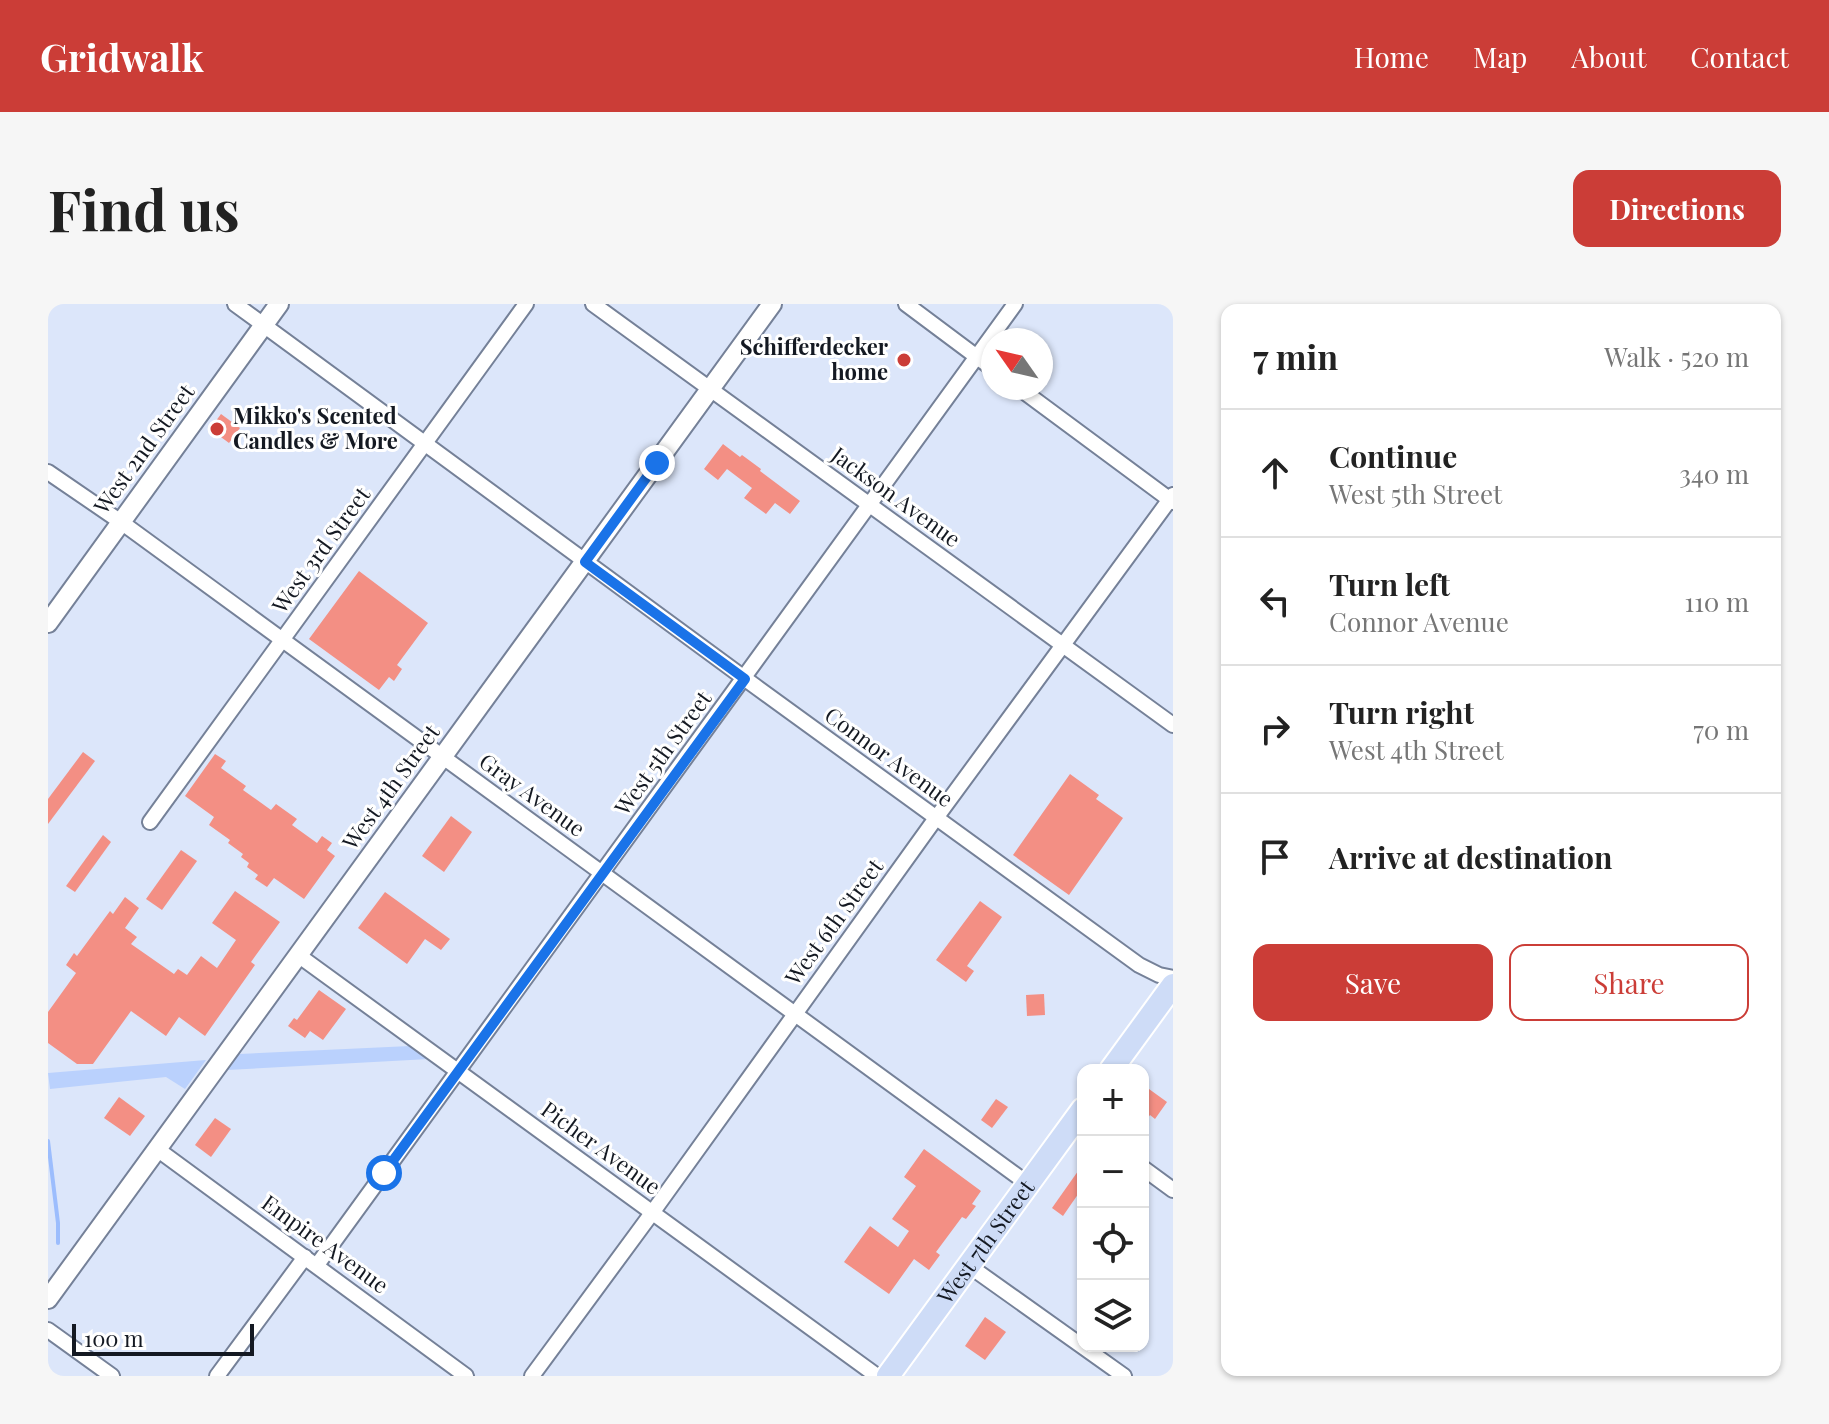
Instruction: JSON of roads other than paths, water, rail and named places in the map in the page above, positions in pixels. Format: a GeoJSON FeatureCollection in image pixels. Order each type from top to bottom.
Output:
{"type":"FeatureCollection","features":[{"type":"Feature","properties":{"kind":"main road"},"geometry":{"type":"LineString","coordinates":[[1115,1064],[1173,985]]}},
{"type":"Feature","properties":{"kind":"main road","name":"West 7th Street"},"geometry":{"type":"LineString","coordinates":[[888,1376],[1077,1122]]}},
{"type":"Feature","properties":{"kind":"street","name":"Connor Avenue"},"geometry":{"type":"LineString","coordinates":[[235,304],[1139,965],[1173,978]]}},
{"type":"Feature","properties":{"kind":"street","name":"West 2nd Street"},"geometry":{"type":"LineString","coordinates":[[48,623],[279,304]]}},
{"type":"Feature","properties":{"kind":"street","name":"West 3rd Street"},"geometry":{"type":"LineString","coordinates":[[150,822],[526,304]]}},
{"type":"Feature","properties":{"kind":"street","name":"Jackson Avenue"},"geometry":{"type":"LineString","coordinates":[[593,304],[1173,725]]}},
{"type":"Feature","properties":{"kind":"street","name":"West 4th Street"},"geometry":{"type":"LineString","coordinates":[[48,1299],[772,304]]}},
{"type":"Feature","properties":{"kind":"street"},"geometry":{"type":"LineString","coordinates":[[906,304],[981,360]]}},
{"type":"Feature","properties":{"kind":"street","name":"West 5th Street"},"geometry":{"type":"LineString","coordinates":[[217,1376],[459,1070],[1015,304]]}},
{"type":"Feature","properties":{"kind":"street"},"geometry":{"type":"LineString","coordinates":[[1036,400],[1172,499]]}},
{"type":"Feature","properties":{"kind":"street","name":"Gray Avenue"},"geometry":{"type":"LineString","coordinates":[[48,472],[121,522],[1028,1184]]}},
{"type":"Feature","properties":{"kind":"street","name":"West 6th Street"},"geometry":{"type":"LineString","coordinates":[[532,1376],[936,818],[1172,499]]}},
{"type":"Feature","properties":{"kind":"street","name":"Picher Avenue"},"geometry":{"type":"LineString","coordinates":[[298,955],[877,1376]]}},
{"type":"Feature","properties":{"kind":"street","name":"Empire Avenue"},"geometry":{"type":"LineString","coordinates":[[157,1149],[466,1376]]}},
{"type":"Feature","properties":{"kind":"street"},"geometry":{"type":"LineString","coordinates":[[1149,1172],[1173,1190]]}},
{"type":"Feature","properties":{"kind":"street"},"geometry":{"type":"LineString","coordinates":[[968,1265],[1124,1376]]}},
{"type":"Feature","properties":{"kind":"street"},"geometry":{"type":"LineString","coordinates":[[48,1330],[112,1376]]}},
{"type":"Feature","properties":{"kind":"waterway"},"geometry":{"type":"LineString","coordinates":[[48,1141],[58,1243]]}},
{"type":"Feature","properties":{"kind":"place","name":"Schifferdecker home"},"geometry":{"type":"Point","coordinates":[904,360]}},
{"type":"Feature","properties":{"kind":"place","name":"Mikko's Scented Candles & More"},"geometry":{"type":"Point","coordinates":[217,429]}}]}
